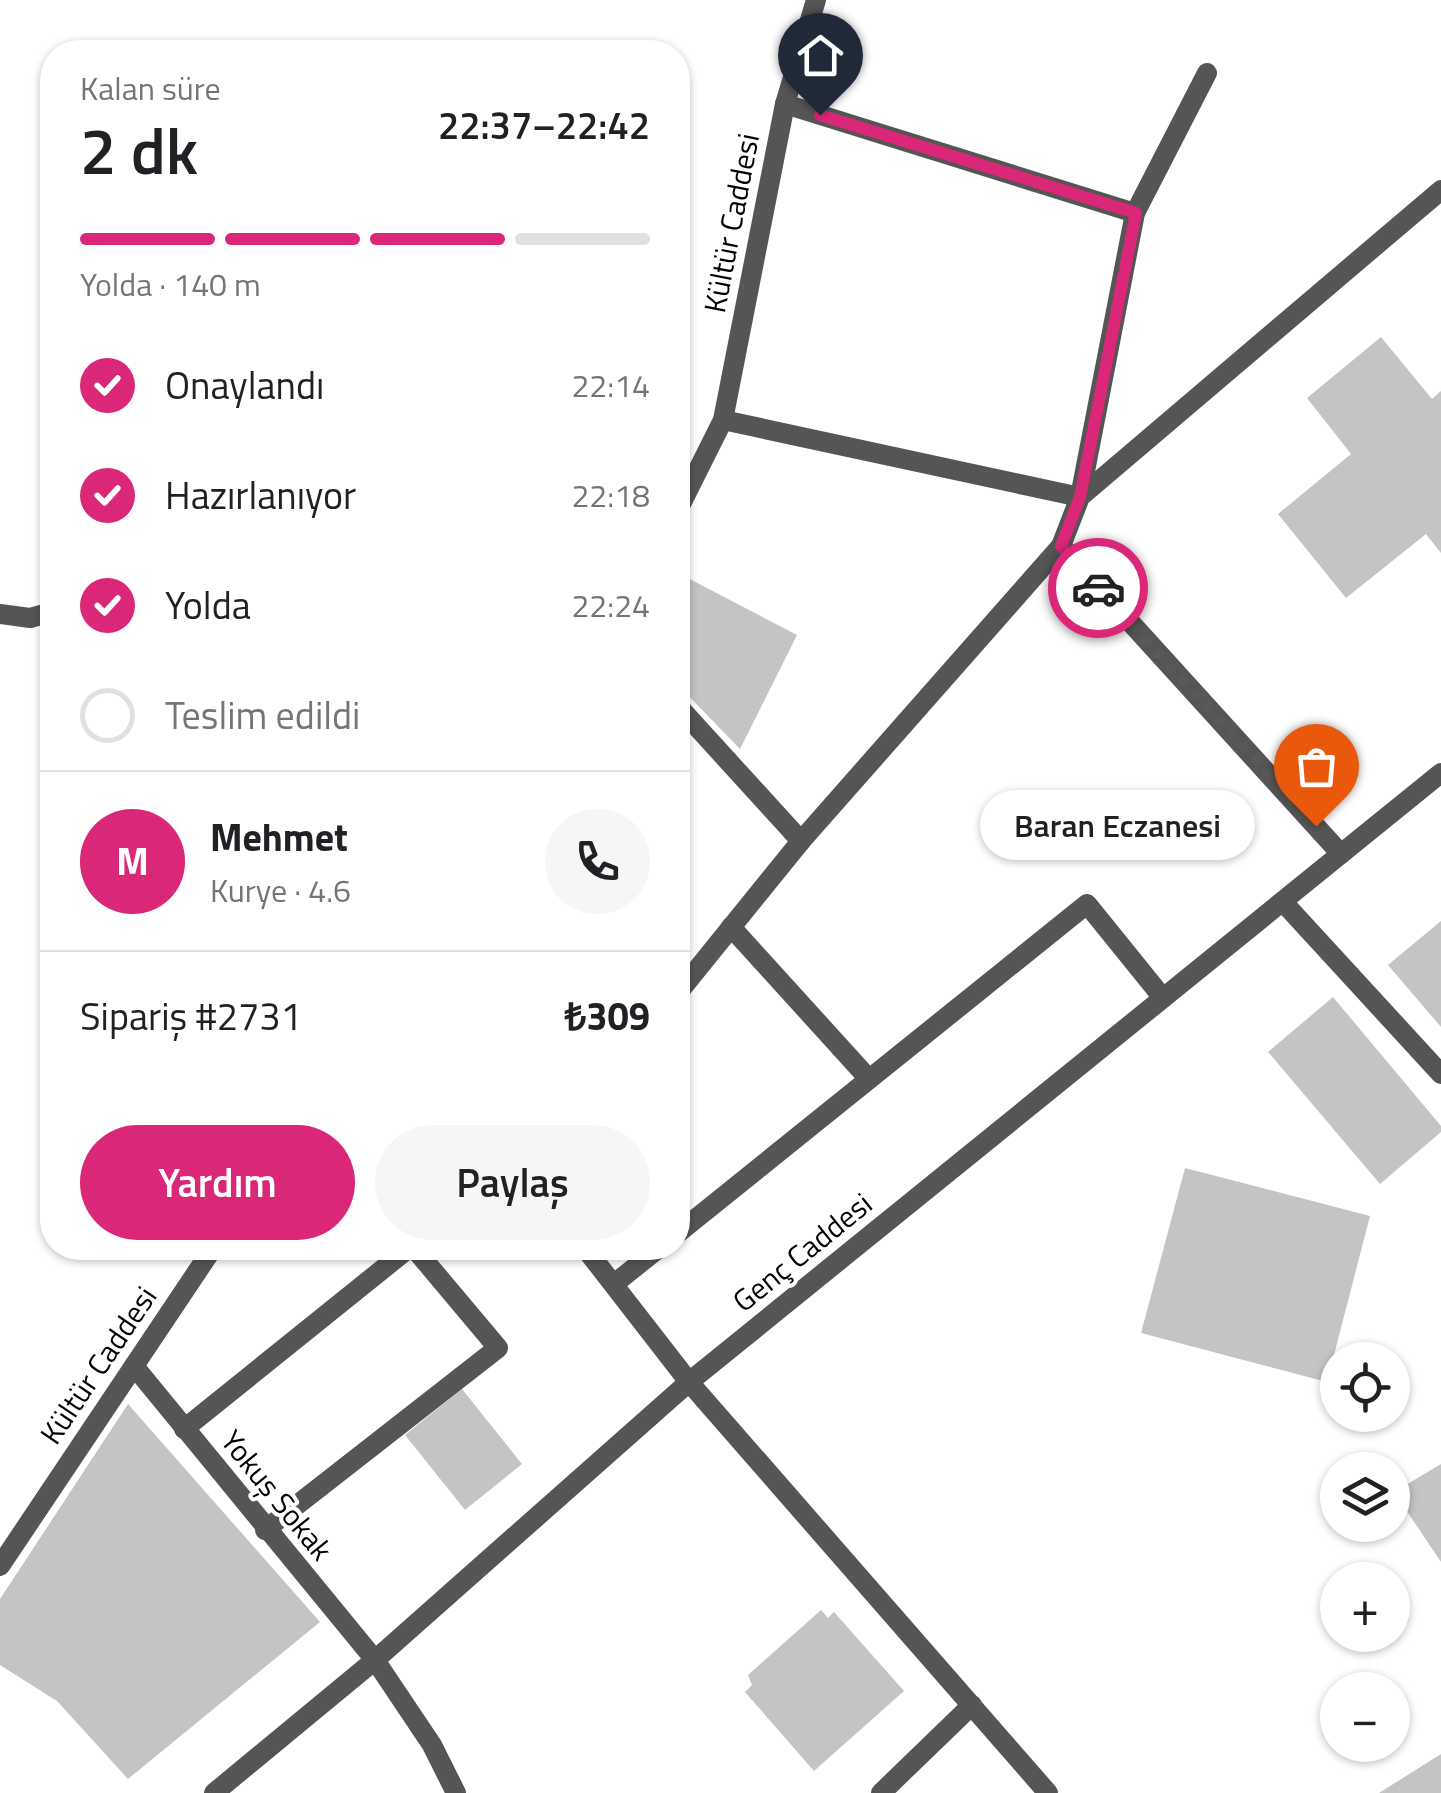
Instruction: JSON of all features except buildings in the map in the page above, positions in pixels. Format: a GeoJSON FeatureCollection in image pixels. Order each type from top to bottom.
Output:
{"type":"FeatureCollection","features":[{"type":"Feature","properties":{"kind":"street","name":"Kültür Caddesi"},"geometry":{"type":"LineString","coordinates":[[690,486],[723,420],[785,104],[816,0]]}},
{"type":"Feature","properties":{"kind":"street"},"geometry":{"type":"LineString","coordinates":[[690,978],[801,842],[1061,546],[1080,497],[1136,213],[1207,73]]}},
{"type":"Feature","properties":{"kind":"street"},"geometry":{"type":"LineString","coordinates":[[785,104],[1136,213]]}},
{"type":"Feature","properties":{"kind":"street"},"geometry":{"type":"LineString","coordinates":[[1080,497],[1441,190]]}},
{"type":"Feature","properties":{"kind":"street"},"geometry":{"type":"LineString","coordinates":[[723,420],[1080,497]]}},
{"type":"Feature","properties":{"kind":"street"},"geometry":{"type":"LineString","coordinates":[[1061,546],[1341,854]]}},
{"type":"Feature","properties":{"kind":"street"},"geometry":{"type":"LineString","coordinates":[[0,614],[30,618],[40,615]]}},
{"type":"Feature","properties":{"kind":"street"},"geometry":{"type":"LineString","coordinates":[[690,719],[801,842]]}},
{"type":"Feature","properties":{"kind":"street","name":"Genç Caddesi"},"geometry":{"type":"LineString","coordinates":[[214,1793],[375,1660],[689,1382],[1441,774]]}},
{"type":"Feature","properties":{"kind":"street"},"geometry":{"type":"LineString","coordinates":[[1282,902],[1441,1074]]}},
{"type":"Feature","properties":{"kind":"street"},"geometry":{"type":"LineString","coordinates":[[690,1223],[1087,904],[1163,998]]}},
{"type":"Feature","properties":{"kind":"street"},"geometry":{"type":"LineString","coordinates":[[731,927],[869,1079]]}},
{"type":"Feature","properties":{"kind":"street","name":"Kültür Caddesi"},"geometry":{"type":"LineString","coordinates":[[0,1566],[206,1260]]}},
{"type":"Feature","properties":{"kind":"street"},"geometry":{"type":"LineString","coordinates":[[184,1428],[397,1260]]}},
{"type":"Feature","properties":{"kind":"street"},"geometry":{"type":"LineString","coordinates":[[266,1530],[498,1348],[422,1260]]}},
{"type":"Feature","properties":{"kind":"street"},"geometry":{"type":"LineString","coordinates":[[595,1260],[689,1382],[1048,1793]]}},
{"type":"Feature","properties":{"kind":"street"},"geometry":{"type":"LineString","coordinates":[[614,1284],[645,1260]]}},
{"type":"Feature","properties":{"kind":"street","name":"Yokuş Sokak"},"geometry":{"type":"LineString","coordinates":[[134,1366],[375,1660],[432,1744],[456,1793]]}},
{"type":"Feature","properties":{"kind":"street"},"geometry":{"type":"LineString","coordinates":[[881,1793],[972,1705]]}},
{"type":"Feature","properties":{"kind":"way so far"},"geometry":{"type":"LineString","coordinates":[[1098,588],[1316,826]]}},
{"type":"Feature","properties":{"kind":"place","name":"Baran Eczanesi"},"geometry":{"type":"Point","coordinates":[1316,826]}},
{"type":"Feature","properties":{"kind":"route"},"geometry":{"type":"LineString","coordinates":[[820,115],[1136,213],[1080,497],[1061,546],[1098,588]]}}]}
